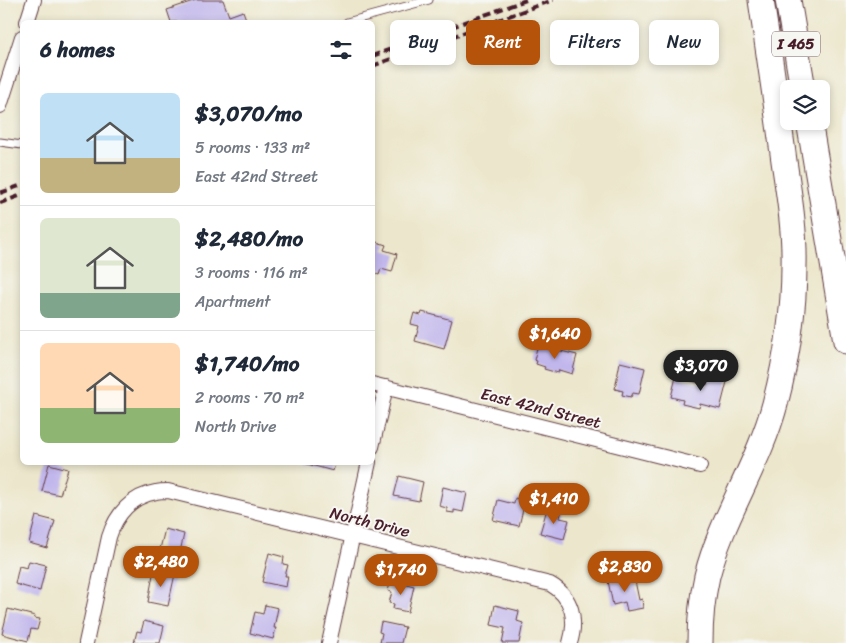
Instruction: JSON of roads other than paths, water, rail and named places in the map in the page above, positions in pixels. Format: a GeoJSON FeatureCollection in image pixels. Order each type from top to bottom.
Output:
{"type":"FeatureCollection","features":[{"type":"Feature","properties":{"kind":"highway"},"geometry":{"type":"LineString","coordinates":[[700,643],[702,599],[707,575],[717,545],[753,466],[774,406],[782,374],[792,314],[794,236],[761,0]]}},
{"type":"Feature","properties":{"kind":"highway","name":"I 465"},"geometry":{"type":"LineString","coordinates":[[788,0],[801,80]]}},
{"type":"Feature","properties":{"kind":"highway"},"geometry":{"type":"LineString","coordinates":[[811,130],[846,340]]}},
{"type":"Feature","properties":{"kind":"street"},"geometry":{"type":"LineString","coordinates":[[28,20],[34,0]]}},
{"type":"Feature","properties":{"kind":"street"},"geometry":{"type":"LineString","coordinates":[[0,106],[20,44]]}},
{"type":"Feature","properties":{"kind":"street"},"geometry":{"type":"LineString","coordinates":[[375,421],[379,386]]}},
{"type":"Feature","properties":{"kind":"street","name":"East 42nd Street"},"geometry":{"type":"LineString","coordinates":[[379,386],[700,466]]}},
{"type":"Feature","properties":{"kind":"street"},"geometry":{"type":"LineString","coordinates":[[329,643],[368,465]]}},
{"type":"Feature","properties":{"kind":"street","name":"North Drive"},"geometry":{"type":"LineString","coordinates":[[86,643],[109,537],[121,512],[143,496],[156,492],[176,491],[550,584],[560,591],[568,602],[574,622],[570,643]]}},
{"type":"Feature","properties":{"kind":"lane"},"geometry":{"type":"LineString","coordinates":[[354,20],[429,0]]}},
{"type":"Feature","properties":{"kind":"lane"},"geometry":{"type":"LineString","coordinates":[[0,142],[20,146]]}},
{"type":"Feature","properties":{"kind":"railway"},"geometry":{"type":"LineString","coordinates":[[375,55],[526,0]]}},
{"type":"Feature","properties":{"kind":"railway"},"geometry":{"type":"LineString","coordinates":[[375,65],[553,0]]}},
{"type":"Feature","properties":{"kind":"railway"},"geometry":{"type":"LineString","coordinates":[[0,193],[20,186]]}},
{"type":"Feature","properties":{"kind":"railway"},"geometry":{"type":"LineString","coordinates":[[0,203],[20,196]]}}]}
